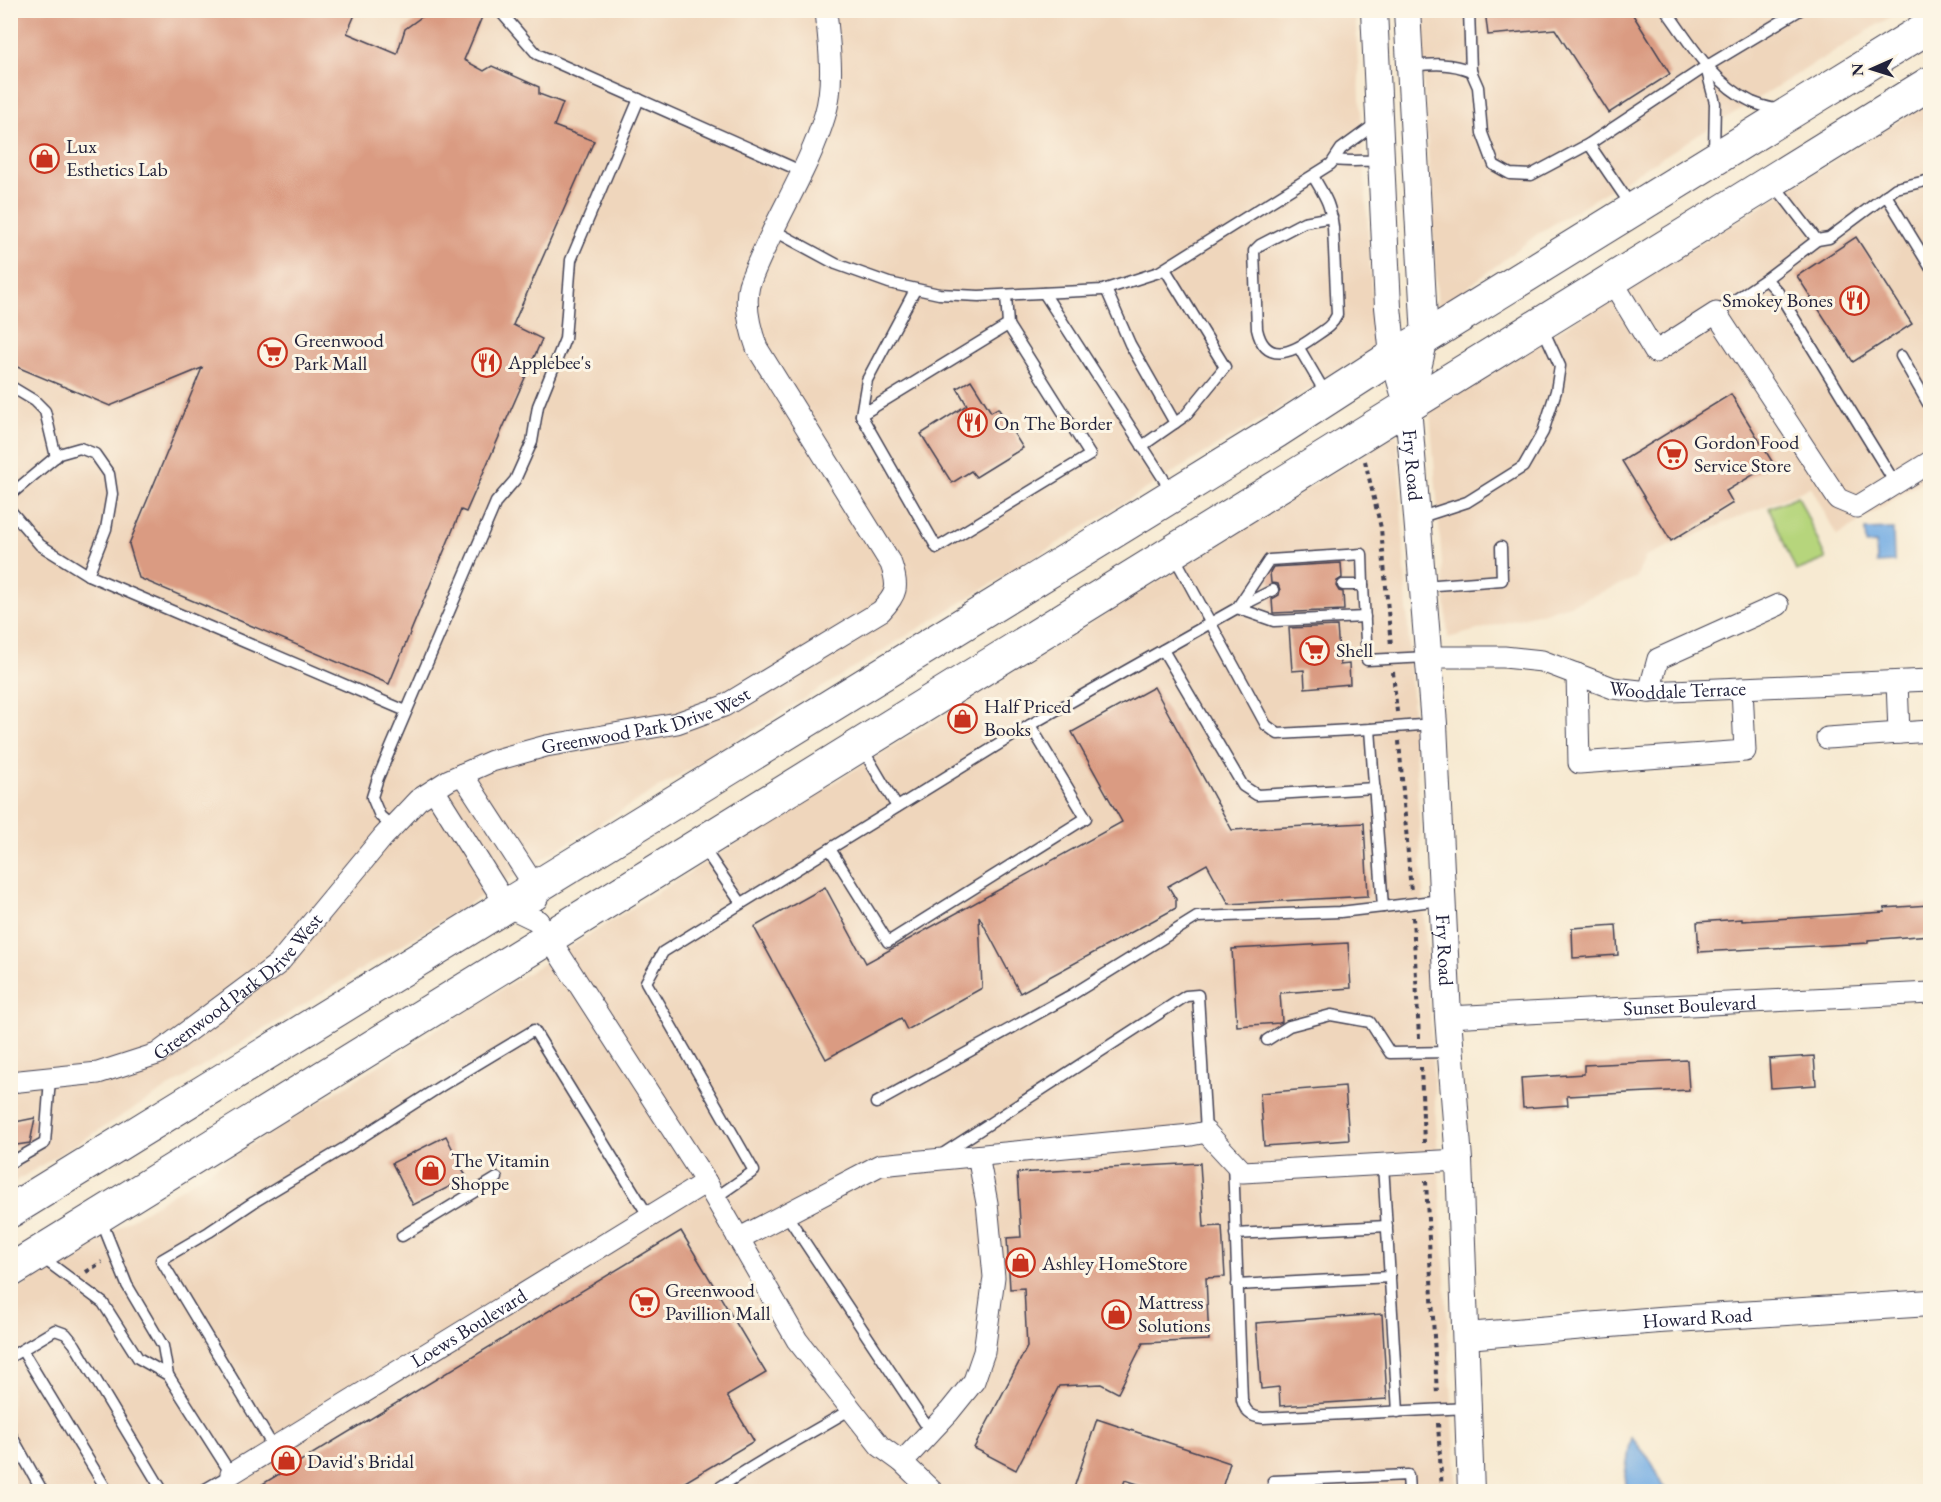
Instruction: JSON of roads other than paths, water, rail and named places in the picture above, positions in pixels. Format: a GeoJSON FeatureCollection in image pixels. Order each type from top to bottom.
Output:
{"type":"FeatureCollection","features":[{"type":"Feature","properties":{"kind":"main road"},"geometry":{"type":"LineString","coordinates":[[10,1211],[1930,26]]}},
{"type":"Feature","properties":{"kind":"main road"},"geometry":{"type":"LineString","coordinates":[[10,1271],[543,929],[700,844],[1930,83]]}},
{"type":"Feature","properties":{"kind":"street","name":"Greenwood Park Drive West"},"geometry":{"type":"LineString","coordinates":[[10,1082],[98,1074],[157,1054],[278,964],[418,800],[462,774],[492,761],[546,746],[677,723],[724,706],[881,611],[894,595],[895,577],[887,557],[757,348],[751,331],[747,303],[749,286],[773,231],[803,172],[820,129],[830,92],[826,10]]}},
{"type":"Feature","properties":{"kind":"street","name":"Fry Road"},"geometry":{"type":"LineString","coordinates":[[1374,10],[1393,356],[1408,407],[1434,724],[1448,1017],[1459,1160],[1471,1491]]}},
{"type":"Feature","properties":{"kind":"street","name":"Fry Road"},"geometry":{"type":"LineString","coordinates":[[1407,10],[1425,338],[1408,407]]}},
{"type":"Feature","properties":{"kind":"street"},"geometry":{"type":"LineString","coordinates":[[1612,281],[1655,352],[1716,313],[1838,499],[1857,507],[1930,462]]}},
{"type":"Feature","properties":{"kind":"street"},"geometry":{"type":"LineString","coordinates":[[1649,692],[1658,659],[1778,605]]}},
{"type":"Feature","properties":{"kind":"street","name":"Wooddale Terrace"},"geometry":{"type":"LineString","coordinates":[[1429,657],[1504,657],[1542,661],[1612,688],[1649,692],[1930,680]]}},
{"type":"Feature","properties":{"kind":"street"},"geometry":{"type":"LineString","coordinates":[[1577,674],[1579,763],[1745,751],[1742,688]]}},
{"type":"Feature","properties":{"kind":"street"},"geometry":{"type":"LineString","coordinates":[[1897,682],[1899,733]]}},
{"type":"Feature","properties":{"kind":"street"},"geometry":{"type":"LineString","coordinates":[[1827,738],[1930,731]]}},
{"type":"Feature","properties":{"kind":"street"},"geometry":{"type":"LineString","coordinates":[[462,774],[536,888],[543,929],[710,1190],[797,1340],[880,1446],[902,1462],[933,1491]]}},
{"type":"Feature","properties":{"kind":"street"},"geometry":{"type":"LineString","coordinates":[[434,790],[507,906],[543,929]]}},
{"type":"Feature","properties":{"kind":"street","name":"Sunset Boulevard"},"geometry":{"type":"LineString","coordinates":[[1448,1017],[1930,993]]}},
{"type":"Feature","properties":{"kind":"street"},"geometry":{"type":"LineString","coordinates":[[738,1239],[880,1165],[1206,1132],[1243,1172],[1459,1160]]}},
{"type":"Feature","properties":{"kind":"street"},"geometry":{"type":"LineString","coordinates":[[902,1462],[974,1381],[984,1352],[994,1277],[987,1203],[978,1156]]}},
{"type":"Feature","properties":{"kind":"street","name":"Loews Boulevard"},"geometry":{"type":"LineString","coordinates":[[231,1474],[649,1217],[710,1190]]}},
{"type":"Feature","properties":{"kind":"street","name":"Howard Road"},"geometry":{"type":"LineString","coordinates":[[1466,1336],[1659,1320],[1930,1303]]}},
{"type":"Feature","properties":{"kind":"lane"},"geometry":{"type":"LineString","coordinates":[[499,10],[537,54],[803,172]]}},
{"type":"Feature","properties":{"kind":"lane"},"geometry":{"type":"LineString","coordinates":[[1469,10],[1471,71],[1478,87],[1482,133],[1494,165],[1510,174],[1532,175],[1589,144],[1706,66],[1800,10]]}},
{"type":"Feature","properties":{"kind":"lane"},"geometry":{"type":"LineString","coordinates":[[1666,10],[1706,66],[1733,89],[1753,102],[1790,113]]}},
{"type":"Feature","properties":{"kind":"lane"},"geometry":{"type":"LineString","coordinates":[[1410,66],[1447,63],[1471,71]]}},
{"type":"Feature","properties":{"kind":"lane"},"geometry":{"type":"LineString","coordinates":[[1706,66],[1715,103],[1714,160]]}},
{"type":"Feature","properties":{"kind":"lane"},"geometry":{"type":"LineString","coordinates":[[393,827],[380,816],[372,797],[378,778],[496,502],[515,480],[532,442],[538,406],[565,339],[571,260],[639,99]]}},
{"type":"Feature","properties":{"kind":"lane"},"geometry":{"type":"LineString","coordinates":[[773,231],[836,264],[915,290],[979,296],[1106,289],[1160,272],[1313,176],[1335,160],[1341,149],[1380,120]]}},
{"type":"Feature","properties":{"kind":"lane"},"geometry":{"type":"LineString","coordinates":[[1589,144],[1634,210]]}},
{"type":"Feature","properties":{"kind":"lane"},"geometry":{"type":"LineString","coordinates":[[1335,160],[1381,161]]}},
{"type":"Feature","properties":{"kind":"lane"},"geometry":{"type":"LineString","coordinates":[[1313,176],[1330,205],[1332,217],[1337,315],[1333,325],[1299,348],[1286,352],[1275,352],[1266,348],[1259,340],[1257,329],[1254,251],[1260,245],[1304,222],[1332,217]]}},
{"type":"Feature","properties":{"kind":"lane"},"geometry":{"type":"LineString","coordinates":[[1716,313],[1817,240],[1829,237],[1896,188],[1930,180]]}},
{"type":"Feature","properties":{"kind":"lane"},"geometry":{"type":"LineString","coordinates":[[1771,182],[1817,240]]}},
{"type":"Feature","properties":{"kind":"lane"},"geometry":{"type":"LineString","coordinates":[[1886,195],[1930,267]]}},
{"type":"Feature","properties":{"kind":"lane"},"geometry":{"type":"LineString","coordinates":[[1142,446],[1185,416],[1225,367],[1165,268]]}},
{"type":"Feature","properties":{"kind":"lane"},"geometry":{"type":"LineString","coordinates":[[1766,279],[1778,292],[1895,483]]}},
{"type":"Feature","properties":{"kind":"lane"},"geometry":{"type":"LineString","coordinates":[[1106,289],[1130,344],[1175,423]]}},
{"type":"Feature","properties":{"kind":"lane"},"geometry":{"type":"LineString","coordinates":[[915,290],[867,380],[861,415],[937,548],[1090,455],[1008,326],[1006,295]]}},
{"type":"Feature","properties":{"kind":"lane"},"geometry":{"type":"LineString","coordinates":[[1044,293],[1173,495]]}},
{"type":"Feature","properties":{"kind":"lane"},"geometry":{"type":"LineString","coordinates":[[1418,518],[1467,502],[1523,467],[1543,432],[1556,391],[1560,366],[1541,325]]}},
{"type":"Feature","properties":{"kind":"lane"},"geometry":{"type":"LineString","coordinates":[[861,415],[1008,326]]}},
{"type":"Feature","properties":{"kind":"lane"},"geometry":{"type":"LineString","coordinates":[[1299,348],[1329,399]]}},
{"type":"Feature","properties":{"kind":"lane"},"geometry":{"type":"LineString","coordinates":[[1901,356],[1930,407]]}},
{"type":"Feature","properties":{"kind":"lane"},"geometry":{"type":"LineString","coordinates":[[10,386],[35,401],[45,411],[56,457]]}},
{"type":"Feature","properties":{"kind":"lane"},"geometry":{"type":"LineString","coordinates":[[10,495],[59,454],[80,448],[95,454],[109,474],[112,494],[106,529],[88,575]]}},
{"type":"Feature","properties":{"kind":"lane"},"geometry":{"type":"LineString","coordinates":[[10,510],[40,545],[88,575],[406,711]]}},
{"type":"Feature","properties":{"kind":"lane"},"geometry":{"type":"LineString","coordinates":[[1423,586],[1502,580],[1501,547]]}},
{"type":"Feature","properties":{"kind":"lane"},"geometry":{"type":"LineString","coordinates":[[1172,552],[1266,725],[1278,734],[1434,724]]}},
{"type":"Feature","properties":{"kind":"lane"},"geometry":{"type":"LineString","coordinates":[[1237,608],[1269,560],[1362,554],[1368,660],[1429,657]]}},
{"type":"Feature","properties":{"kind":"lane"},"geometry":{"type":"LineString","coordinates":[[1343,585],[1363,585]]}},
{"type":"Feature","properties":{"kind":"lane"},"geometry":{"type":"LineString","coordinates":[[710,1190],[754,1171],[646,982],[663,952],[1030,725],[1273,590]]}},
{"type":"Feature","properties":{"kind":"lane"},"geometry":{"type":"LineString","coordinates":[[1237,608],[1274,621],[1365,617]]}},
{"type":"Feature","properties":{"kind":"lane"},"geometry":{"type":"LineString","coordinates":[[1163,650],[1242,786],[1257,795],[1375,788]]}},
{"type":"Feature","properties":{"kind":"lane"},"geometry":{"type":"LineString","coordinates":[[830,849],[888,942],[1086,818],[1030,725]]}},
{"type":"Feature","properties":{"kind":"lane"},"geometry":{"type":"LineString","coordinates":[[1371,729],[1383,907]]}},
{"type":"Feature","properties":{"kind":"lane"},"geometry":{"type":"LineString","coordinates":[[860,745],[897,807]]}},
{"type":"Feature","properties":{"kind":"lane"},"geometry":{"type":"LineString","coordinates":[[700,844],[741,903]]}},
{"type":"Feature","properties":{"kind":"lane"},"geometry":{"type":"LineString","coordinates":[[876,1103],[1072,994],[1197,917],[1340,912],[1442,900]]}},
{"type":"Feature","properties":{"kind":"lane"},"geometry":{"type":"LineString","coordinates":[[933,1160],[1186,996],[1198,995],[1206,1132]]}},
{"type":"Feature","properties":{"kind":"lane"},"geometry":{"type":"LineString","coordinates":[[1267,1041],[1289,1026],[1331,1015],[1370,1022],[1390,1053],[1451,1052]]}},
{"type":"Feature","properties":{"kind":"lane"},"geometry":{"type":"LineString","coordinates":[[274,1448],[161,1260],[441,1086],[534,1030],[649,1217]]}},
{"type":"Feature","properties":{"kind":"lane"},"geometry":{"type":"LineString","coordinates":[[10,1163],[45,1143],[50,1078]]}},
{"type":"Feature","properties":{"kind":"lane"},"geometry":{"type":"LineString","coordinates":[[1232,1160],[1242,1400],[1245,1409],[1251,1415],[1263,1418],[1468,1408]]}},
{"type":"Feature","properties":{"kind":"lane"},"geometry":{"type":"LineString","coordinates":[[1383,1164],[1398,1412]]}},
{"type":"Feature","properties":{"kind":"lane"},"geometry":{"type":"LineString","coordinates":[[402,1236],[497,1178]]}},
{"type":"Feature","properties":{"kind":"lane"},"geometry":{"type":"LineString","coordinates":[[786,1214],[930,1431]]}},
{"type":"Feature","properties":{"kind":"lane"},"geometry":{"type":"LineString","coordinates":[[99,1216],[127,1285],[163,1346],[168,1375],[231,1474],[200,1491]]}},
{"type":"Feature","properties":{"kind":"lane"},"geometry":{"type":"LineString","coordinates":[[1235,1234],[1387,1226]]}},
{"type":"Feature","properties":{"kind":"lane"},"geometry":{"type":"LineString","coordinates":[[38,1254],[103,1303],[138,1358],[168,1375]]}},
{"type":"Feature","properties":{"kind":"lane"},"geometry":{"type":"LineString","coordinates":[[1237,1285],[1390,1277]]}},
{"type":"Feature","properties":{"kind":"lane"},"geometry":{"type":"LineString","coordinates":[[10,1357],[55,1330],[66,1334],[75,1345],[163,1491]]}},
{"type":"Feature","properties":{"kind":"lane"},"geometry":{"type":"LineString","coordinates":[[22,1350],[108,1491]]}},
{"type":"Feature","properties":{"kind":"lane"},"geometry":{"type":"LineString","coordinates":[[713,1491],[740,1472],[806,1437],[851,1409]]}},
{"type":"Feature","properties":{"kind":"lane"},"geometry":{"type":"LineString","coordinates":[[10,1433],[43,1491]]}},
{"type":"Feature","properties":{"kind":"lane"},"geometry":{"type":"LineString","coordinates":[[1274,1491],[1273,1481],[1408,1475],[1409,1491]]}},
{"type":"Feature","properties":{"kind":"water"},"geometry":{"type":"Polygon","coordinates":[[[1893,529],[1894,562],[1877,563],[1876,543],[1866,544],[1865,530],[1893,529]]]}},
{"type":"Feature","properties":{"kind":"water"},"geometry":{"type":"Polygon","coordinates":[[[1631,1437],[1651,1461],[1666,1491],[1627,1491],[1625,1475],[1631,1437]]]}},
{"type":"Feature","properties":{"kind":"place","name":"Lux Esthetics Lab"},"geometry":{"type":"Point","coordinates":[45,158]}},
{"type":"Feature","properties":{"kind":"place","name":"Smokey Bones"},"geometry":{"type":"Point","coordinates":[1854,300]}},
{"type":"Feature","properties":{"kind":"place","name":"Greenwood Park Mall"},"geometry":{"type":"Point","coordinates":[273,352]}},
{"type":"Feature","properties":{"kind":"place","name":"Applebee's"},"geometry":{"type":"Point","coordinates":[487,362]}},
{"type":"Feature","properties":{"kind":"place","name":"On The Border"},"geometry":{"type":"Point","coordinates":[973,423]}},
{"type":"Feature","properties":{"kind":"place","name":"Gordon Food Service Store"},"geometry":{"type":"Point","coordinates":[1673,454]}},
{"type":"Feature","properties":{"kind":"place","name":"Shell"},"geometry":{"type":"Point","coordinates":[1315,650]}},
{"type":"Feature","properties":{"kind":"place","name":"Half Priced Books"},"geometry":{"type":"Point","coordinates":[963,718]}},
{"type":"Feature","properties":{"kind":"place","name":"The Vitamin Shoppe"},"geometry":{"type":"Point","coordinates":[430,1171]}},
{"type":"Feature","properties":{"kind":"place","name":"Ashley HomeStore"},"geometry":{"type":"Point","coordinates":[1021,1263]}},
{"type":"Feature","properties":{"kind":"place","name":"Greenwood Pavillion Mall"},"geometry":{"type":"Point","coordinates":[644,1302]}},
{"type":"Feature","properties":{"kind":"place","name":"Mattress Solutions"},"geometry":{"type":"Point","coordinates":[1117,1314]}},
{"type":"Feature","properties":{"kind":"place","name":"David's Bridal"},"geometry":{"type":"Point","coordinates":[286,1461]}}]}
